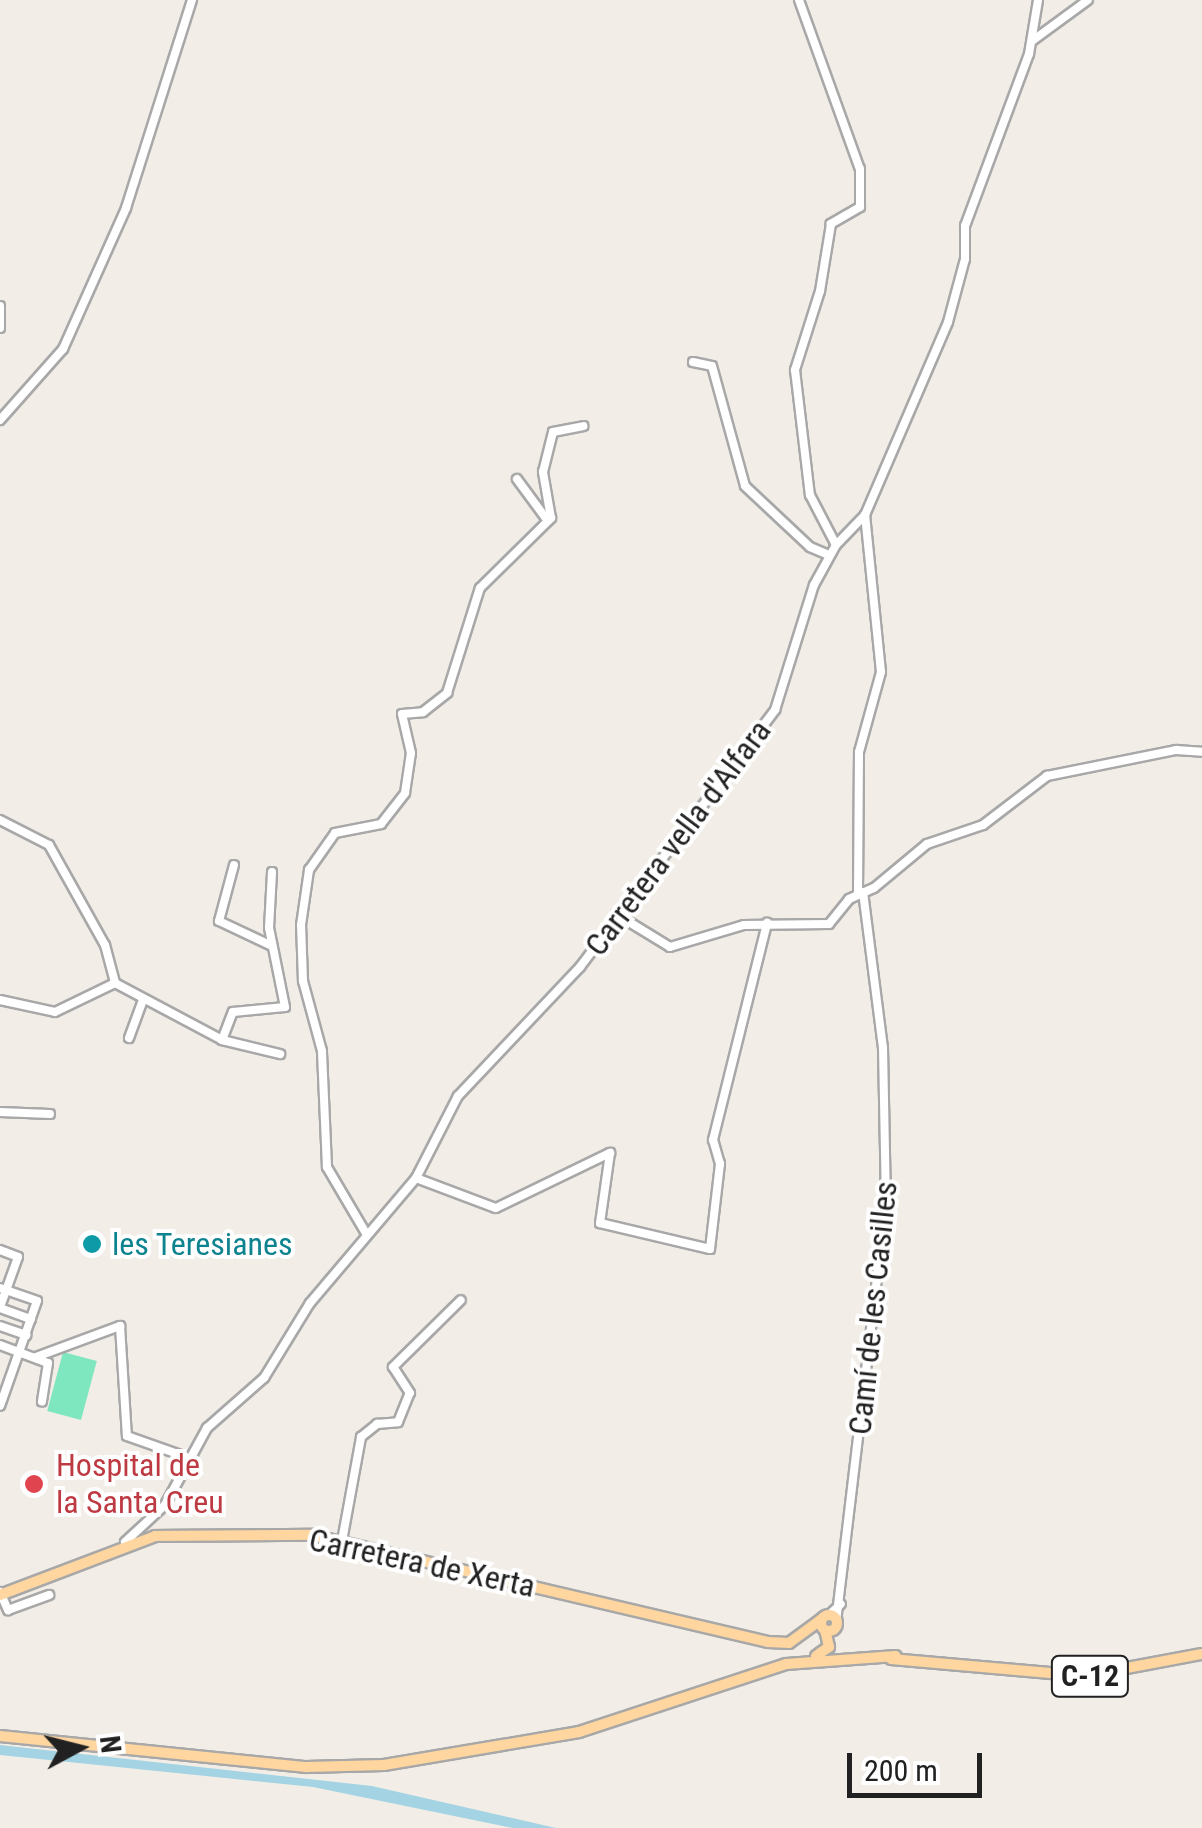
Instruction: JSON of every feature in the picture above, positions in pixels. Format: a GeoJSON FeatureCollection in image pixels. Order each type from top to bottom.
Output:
{"type":"FeatureCollection","features":[{"type":"Feature","properties":{"kind":"main road","name":"Carretera de Xerta"},"geometry":{"type":"LineString","coordinates":[[1,1594],[125,1542],[175,1536],[312,1535],[789,1643],[828,1623]]}},
{"type":"Feature","properties":{"kind":"main road"},"geometry":{"type":"LineString","coordinates":[[828,1623],[832,1651]]}},
{"type":"Feature","properties":{"kind":"main road"},"geometry":{"type":"LineString","coordinates":[[791,1668],[832,1651],[869,1660]]}},
{"type":"Feature","properties":{"kind":"main road","name":"C-12"},"geometry":{"type":"LineString","coordinates":[[0,1736],[306,1767],[384,1765],[579,1732],[832,1651],[1084,1676],[1202,1654]]}},
{"type":"Feature","properties":{"kind":"main road","name":"C-12"},"geometry":{"type":"LineString","coordinates":[[725,1685],[791,1668],[914,1659]]}},
{"type":"Feature","properties":{"kind":"street"},"geometry":{"type":"LineString","coordinates":[[0,420],[70,334],[126,208],[192,0]]}},
{"type":"Feature","properties":{"kind":"street"},"geometry":{"type":"LineString","coordinates":[[798,0],[860,169],[860,207],[830,224],[820,291],[794,370],[810,496],[836,546]]}},
{"type":"Feature","properties":{"kind":"street","name":"Carretera vella d'Alfara"},"geometry":{"type":"LineString","coordinates":[[125,1542],[165,1505],[207,1428],[264,1378],[310,1303],[416,1178],[458,1096],[580,967],[616,914],[775,710],[829,555],[865,515],[948,322],[964,259],[965,226],[1032,40],[1038,0]]}},
{"type":"Feature","properties":{"kind":"street"},"geometry":{"type":"LineString","coordinates":[[1032,40],[1088,0]]}},
{"type":"Feature","properties":{"kind":"street"},"geometry":{"type":"LineString","coordinates":[[0,306],[0,328]]}},
{"type":"Feature","properties":{"kind":"street"},"geometry":{"type":"LineString","coordinates":[[693,362],[712,366],[746,486],[810,547],[829,555]]}},
{"type":"Feature","properties":{"kind":"street"},"geometry":{"type":"LineString","coordinates":[[548,521],[543,472],[552,435],[558,428],[583,426]]}},
{"type":"Feature","properties":{"kind":"street"},"geometry":{"type":"LineString","coordinates":[[518,479],[548,521]]}},
{"type":"Feature","properties":{"kind":"street","name":"Camí de les Casilles"},"geometry":{"type":"LineString","coordinates":[[828,1623],[841,1604],[888,1164],[883,1048],[860,893],[859,752],[881,672],[865,515]]}},
{"type":"Feature","properties":{"kind":"street"},"geometry":{"type":"LineString","coordinates":[[367,1235],[327,1167],[322,1051],[303,977],[309,870],[336,833],[381,824],[401,798],[411,753],[403,712],[422,712],[446,695],[480,588],[548,521]]}},
{"type":"Feature","properties":{"kind":"street"},"geometry":{"type":"LineString","coordinates":[[616,914],[670,947],[715,930],[767,923],[829,924],[860,893],[931,841],[983,825],[1047,776],[1176,750],[1202,752]]}},
{"type":"Feature","properties":{"kind":"street"},"geometry":{"type":"LineString","coordinates":[[0,820],[53,850],[105,944],[115,983],[222,1040],[280,1054]]}},
{"type":"Feature","properties":{"kind":"street"},"geometry":{"type":"LineString","coordinates":[[234,866],[219,921],[272,946]]}},
{"type":"Feature","properties":{"kind":"street"},"geometry":{"type":"LineString","coordinates":[[222,1040],[234,1012],[284,1009],[272,946],[272,872]]}},
{"type":"Feature","properties":{"kind":"street"},"geometry":{"type":"LineString","coordinates":[[416,1178],[500,1207],[610,1153],[600,1223],[710,1249],[720,1164],[713,1140],[767,923]]}},
{"type":"Feature","properties":{"kind":"street"},"geometry":{"type":"LineString","coordinates":[[0,1000],[55,1012],[115,983]]}},
{"type":"Feature","properties":{"kind":"street"},"geometry":{"type":"LineString","coordinates":[[129,1038],[144,1000]]}},
{"type":"Feature","properties":{"kind":"street"},"geometry":{"type":"LineString","coordinates":[[0,1112],[50,1114]]}},
{"type":"Feature","properties":{"kind":"street"},"geometry":{"type":"LineString","coordinates":[[0,1250],[18,1257],[3,1289],[0,1307],[31,1319]]}},
{"type":"Feature","properties":{"kind":"street"},"geometry":{"type":"LineString","coordinates":[[0,1270],[12,1274]]}},
{"type":"Feature","properties":{"kind":"street"},"geometry":{"type":"LineString","coordinates":[[1,1401],[5,1380],[14,1368],[37,1301],[3,1289]]}},
{"type":"Feature","properties":{"kind":"street"},"geometry":{"type":"LineString","coordinates":[[342,1541],[361,1437],[377,1424],[398,1422],[410,1393],[393,1367],[461,1300]]}},
{"type":"Feature","properties":{"kind":"street"},"geometry":{"type":"LineString","coordinates":[[0,1326],[26,1334]]}},
{"type":"Feature","properties":{"kind":"street"},"geometry":{"type":"LineString","coordinates":[[36,1358],[120,1326],[127,1436],[192,1459]]}},
{"type":"Feature","properties":{"kind":"street"},"geometry":{"type":"LineString","coordinates":[[0,1346],[49,1366],[42,1402]]}},
{"type":"Feature","properties":{"kind":"street"},"geometry":{"type":"LineString","coordinates":[[0,1364],[14,1368]]}},
{"type":"Feature","properties":{"kind":"street"},"geometry":{"type":"LineString","coordinates":[[1,1594],[8,1610],[48,1595]]}},
{"type":"Feature","properties":{"kind":"green space"},"geometry":{"type":"Polygon","coordinates":[[[63,1352],[97,1361],[81,1420],[47,1411],[63,1352]]]}},
{"type":"Feature","properties":{"kind":"water"},"geometry":{"type":"Polygon","coordinates":[[[0,1745],[372,1786],[556,1828],[513,1828],[313,1787],[0,1755],[0,1745]]]}},
{"type":"Feature","properties":{"kind":"place","name":"les Teresianes"},"geometry":{"type":"Point","coordinates":[92,1244]}},
{"type":"Feature","properties":{"kind":"place","name":"Hospital de la Santa Creu"},"geometry":{"type":"Point","coordinates":[34,1484]}}]}
